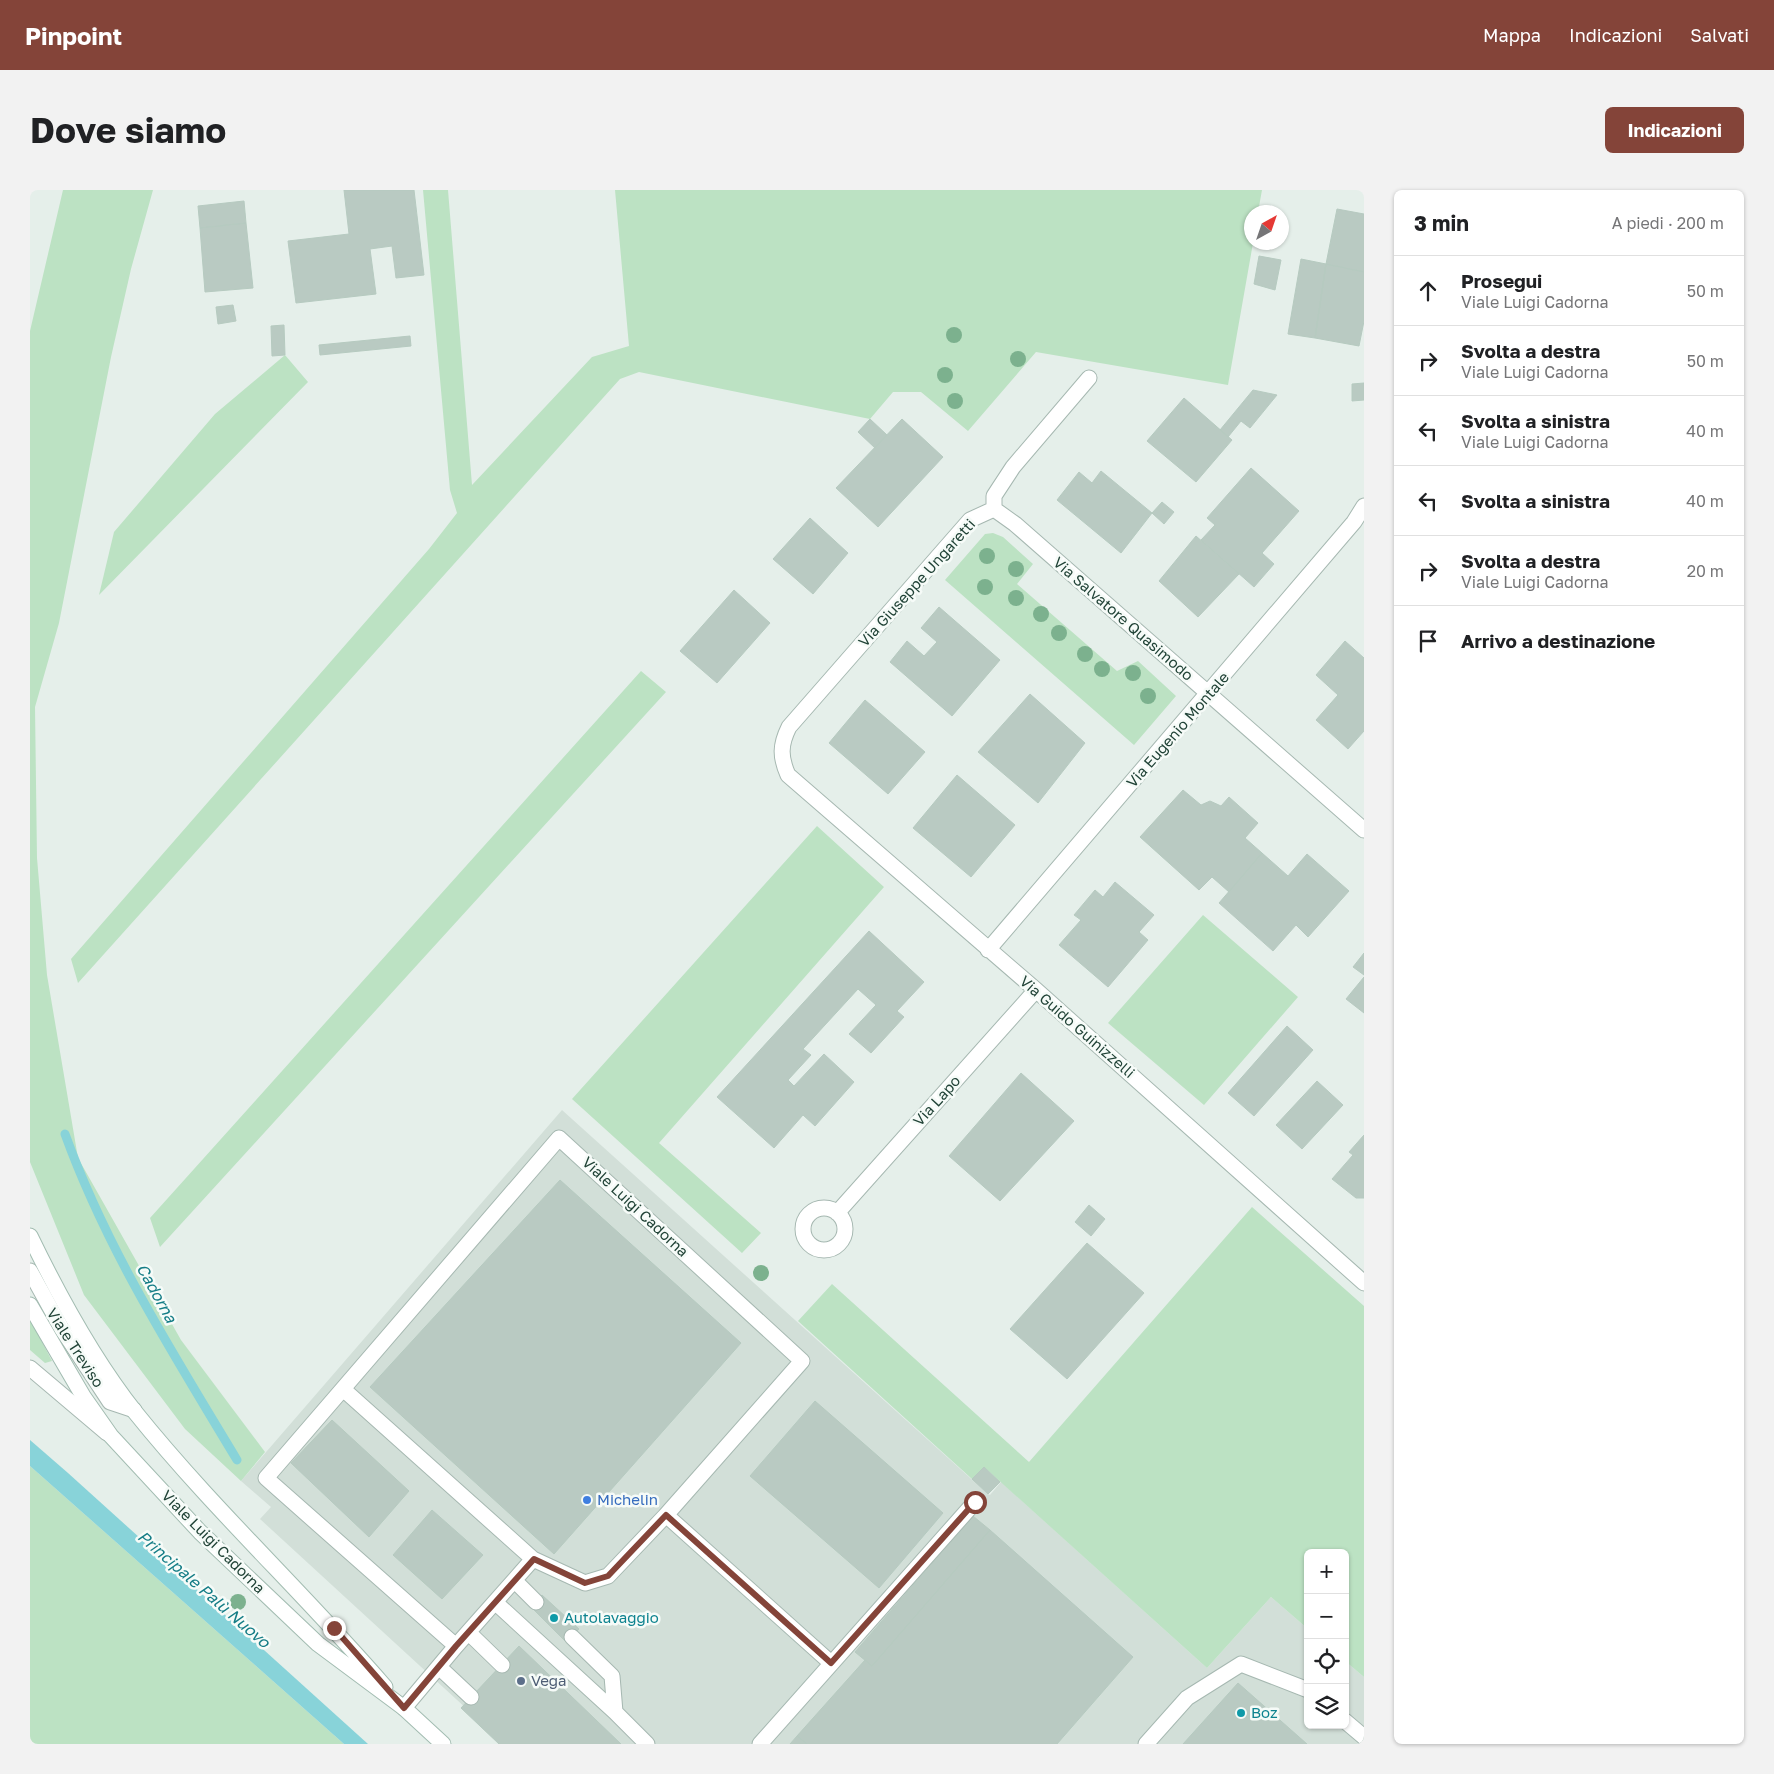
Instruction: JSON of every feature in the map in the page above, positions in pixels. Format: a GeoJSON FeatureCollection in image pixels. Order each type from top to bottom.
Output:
{"type":"FeatureCollection","features":[{"type":"Feature","properties":{"kind":"street"},"geometry":{"type":"LineString","coordinates":[[994,508],[994,496],[1013,467],[1089,378]]}},
{"type":"Feature","properties":{"kind":"street","name":"Via Eugenio Montale"},"geometry":{"type":"LineString","coordinates":[[988,950],[1209,694],[1354,522],[1364,506]]}},
{"type":"Feature","properties":{"kind":"street","name":"Via Salvatore Quasimodo"},"geometry":{"type":"LineString","coordinates":[[994,508],[1015,524],[1364,830]]}},
{"type":"Feature","properties":{"kind":"street","name":"Via Giuseppe Ungaretti"},"geometry":{"type":"LineString","coordinates":[[788,775],[782,760],[782,743],[789,727],[970,520],[994,508]]}},
{"type":"Feature","properties":{"kind":"street","name":"Via Guido Guinizzelli"},"geometry":{"type":"LineString","coordinates":[[788,775],[1036,990],[1364,1283]]}},
{"type":"Feature","properties":{"kind":"street","name":"Via Lapo"},"geometry":{"type":"LineString","coordinates":[[837,1213],[1036,990]]}},
{"type":"Feature","properties":{"kind":"street","name":"Viale Luigi Cadorna"},"geometry":{"type":"LineString","coordinates":[[343,1389],[534,1559],[585,1583],[608,1576],[666,1515],[802,1361],[559,1138],[266,1478],[456,1646]]}},
{"type":"Feature","properties":{"kind":"street","name":"Viale Luigi Cadorna"},"geometry":{"type":"LineString","coordinates":[[30,1236],[49,1275],[83,1333],[134,1410],[238,1528],[334,1628],[404,1708]]}},
{"type":"Feature","properties":{"kind":"street","name":"Viale Treviso"},"geometry":{"type":"LineString","coordinates":[[30,1272],[62,1329],[110,1402],[134,1410]]}},
{"type":"Feature","properties":{"kind":"street","name":"Viale Treviso"},"geometry":{"type":"LineString","coordinates":[[30,1305],[83,1396],[110,1436]]}},
{"type":"Feature","properties":{"kind":"street","name":"Viale Luigi Cadorna"},"geometry":{"type":"LineString","coordinates":[[30,1368],[110,1436],[200,1532],[318,1644],[404,1708],[443,1744]]}},
{"type":"Feature","properties":{"kind":"street"},"geometry":{"type":"LineString","coordinates":[[760,1744],[975,1502]]}},
{"type":"Feature","properties":{"kind":"street"},"geometry":{"type":"LineString","coordinates":[[666,1515],[831,1663]]}},
{"type":"Feature","properties":{"kind":"street"},"geometry":{"type":"LineString","coordinates":[[404,1708],[456,1646],[534,1559]]}},
{"type":"Feature","properties":{"kind":"street"},"geometry":{"type":"LineString","coordinates":[[515,1581],[536,1602]]}},
{"type":"Feature","properties":{"kind":"street"},"geometry":{"type":"LineString","coordinates":[[496,1602],[647,1744]]}},
{"type":"Feature","properties":{"kind":"street"},"geometry":{"type":"LineString","coordinates":[[469,1633],[502,1665]]}},
{"type":"Feature","properties":{"kind":"street"},"geometry":{"type":"LineString","coordinates":[[572,1637],[612,1676],[615,1712]]}},
{"type":"Feature","properties":{"kind":"street"},"geometry":{"type":"LineString","coordinates":[[1146,1744],[1187,1698],[1241,1664],[1304,1688]]}},
{"type":"Feature","properties":{"kind":"street"},"geometry":{"type":"LineString","coordinates":[[439,1667],[471,1697]]}},
{"type":"Feature","properties":{"kind":"street"},"geometry":{"type":"LineString","coordinates":[[1349,1724],[1364,1737]]}},
{"type":"Feature","properties":{"kind":"shaded area"},"geometry":{"type":"Polygon","coordinates":[[[562,1110],[988,1494],[990,1495],[1001,1482],[1207,1668],[1271,1597],[1304,1626],[1304,1729],[1349,1729],[1349,1664],[1364,1677],[1364,1744],[505,1744],[260,1519],[271,1507],[241,1481],[562,1110]]]}},
{"type":"Feature","properties":{"kind":"green space"},"geometry":{"type":"Polygon","coordinates":[[[63,190],[153,190],[131,269],[111,357],[59,623],[35,707],[37,858],[47,975],[78,1158],[181,1340],[265,1452],[241,1481],[185,1429],[84,1295],[30,1162],[30,331],[63,190]]]}},
{"type":"Feature","properties":{"kind":"green space"},"geometry":{"type":"Polygon","coordinates":[[[423,190],[448,190],[472,485],[592,357],[629,346],[615,190],[1262,190],[1259,205],[1244,205],[1244,250],[1252,250],[1228,385],[1036,352],[968,431],[921,392],[893,392],[870,419],[639,372],[620,379],[78,983],[71,959],[429,549],[457,513],[450,490],[423,190]]]}},
{"type":"Feature","properties":{"kind":"green space"},"geometry":{"type":"Polygon","coordinates":[[[285,355],[308,382],[99,595],[114,532],[215,414],[285,355]]]}},
{"type":"Feature","properties":{"kind":"green space"},"geometry":{"type":"Polygon","coordinates":[[[993,533],[1003,537],[1033,564],[1017,584],[1117,671],[1138,661],[1176,696],[1134,745],[945,580],[985,534],[993,533]]]}},
{"type":"Feature","properties":{"kind":"green space"},"geometry":{"type":"Polygon","coordinates":[[[641,671],[666,692],[160,1247],[150,1218],[641,671]]]}},
{"type":"Feature","properties":{"kind":"green space"},"geometry":{"type":"Polygon","coordinates":[[[817,826],[884,887],[659,1143],[761,1233],[742,1253],[572,1099],[817,826]]]}},
{"type":"Feature","properties":{"kind":"green space"},"geometry":{"type":"Polygon","coordinates":[[[1203,915],[1298,997],[1204,1105],[1108,1023],[1203,915]]]}},
{"type":"Feature","properties":{"kind":"green space"},"geometry":{"type":"Polygon","coordinates":[[[1252,1207],[1364,1306],[1364,1677],[1349,1664],[1349,1549],[1304,1549],[1304,1626],[1271,1597],[1207,1668],[984,1467],[972,1479],[798,1321],[832,1284],[1029,1462],[1252,1207]]]}},
{"type":"Feature","properties":{"kind":"green space"},"geometry":{"type":"Polygon","coordinates":[[[30,1319],[52,1361],[45,1363],[30,1350],[30,1319]]]}},
{"type":"Feature","properties":{"kind":"green space"},"geometry":{"type":"Polygon","coordinates":[[[30,1466],[344,1744],[30,1744],[30,1466]]]}},
{"type":"Feature","properties":{"kind":"water"},"geometry":{"type":"Polygon","coordinates":[[[30,1440],[368,1744],[344,1744],[30,1466],[30,1440]]]}},
{"type":"Feature","properties":{"kind":"building"},"geometry":{"type":"Polygon","coordinates":[[[344,190],[414,190],[424,275],[396,278],[392,246],[370,249],[376,294],[296,303],[288,241],[349,234],[344,190]]]}},
{"type":"Feature","properties":{"kind":"building"},"geometry":{"type":"Polygon","coordinates":[[[244,201],[246,223],[200,228],[198,206],[244,201]]]}},
{"type":"Feature","properties":{"kind":"building"},"geometry":{"type":"Polygon","coordinates":[[[1337,209],[1364,214],[1364,272],[1326,264],[1337,209]]]}},
{"type":"Feature","properties":{"kind":"building"},"geometry":{"type":"Polygon","coordinates":[[[246,223],[253,288],[205,292],[200,228],[246,223]]]}},
{"type":"Feature","properties":{"kind":"building"},"geometry":{"type":"Polygon","coordinates":[[[1259,256],[1281,260],[1275,290],[1254,284],[1259,256]]]}},
{"type":"Feature","properties":{"kind":"building"},"geometry":{"type":"Polygon","coordinates":[[[1301,259],[1326,264],[1315,338],[1288,334],[1301,259]]]}},
{"type":"Feature","properties":{"kind":"building"},"geometry":{"type":"Polygon","coordinates":[[[1326,264],[1364,272],[1364,321],[1359,346],[1315,338],[1326,264]]]}},
{"type":"Feature","properties":{"kind":"building"},"geometry":{"type":"Polygon","coordinates":[[[233,305],[236,321],[218,324],[216,307],[233,305]]]}},
{"type":"Feature","properties":{"kind":"building"},"geometry":{"type":"Polygon","coordinates":[[[284,325],[285,355],[272,356],[271,326],[284,325]]]}},
{"type":"Feature","properties":{"kind":"building"},"geometry":{"type":"Polygon","coordinates":[[[410,336],[411,346],[320,355],[319,345],[410,336]]]}},
{"type":"Feature","properties":{"kind":"building"},"geometry":{"type":"Polygon","coordinates":[[[1364,383],[1364,400],[1352,401],[1352,384],[1364,383]]]}},
{"type":"Feature","properties":{"kind":"building"},"geometry":{"type":"Polygon","coordinates":[[[1253,390],[1277,395],[1250,428],[1241,421],[1228,437],[1220,430],[1253,390]]]}},
{"type":"Feature","properties":{"kind":"building"},"geometry":{"type":"Polygon","coordinates":[[[1184,398],[1232,440],[1196,482],[1147,441],[1184,398]]]}},
{"type":"Feature","properties":{"kind":"building"},"geometry":{"type":"Polygon","coordinates":[[[870,419],[887,435],[875,448],[858,432],[870,419]]]}},
{"type":"Feature","properties":{"kind":"building"},"geometry":{"type":"Polygon","coordinates":[[[902,419],[943,457],[878,527],[836,488],[902,419]]]}},
{"type":"Feature","properties":{"kind":"building"},"geometry":{"type":"Polygon","coordinates":[[[1251,468],[1299,511],[1262,553],[1274,564],[1254,587],[1201,540],[1215,525],[1207,518],[1251,468]]]}},
{"type":"Feature","properties":{"kind":"building"},"geometry":{"type":"Polygon","coordinates":[[[1101,471],[1152,513],[1121,553],[1057,500],[1079,472],[1092,483],[1101,471]]]}},
{"type":"Feature","properties":{"kind":"building"},"geometry":{"type":"Polygon","coordinates":[[[1162,502],[1174,512],[1164,524],[1152,513],[1162,502]]]}},
{"type":"Feature","properties":{"kind":"building"},"geometry":{"type":"Polygon","coordinates":[[[810,518],[848,553],[813,594],[773,559],[810,518]]]}},
{"type":"Feature","properties":{"kind":"building"},"geometry":{"type":"Polygon","coordinates":[[[1196,536],[1239,574],[1198,617],[1159,581],[1196,536]]]}},
{"type":"Feature","properties":{"kind":"building"},"geometry":{"type":"Polygon","coordinates":[[[734,590],[770,623],[717,683],[680,651],[734,590]]]}},
{"type":"Feature","properties":{"kind":"building"},"geometry":{"type":"Polygon","coordinates":[[[939,607],[1000,660],[952,716],[890,662],[907,641],[924,656],[937,642],[921,628],[939,607]]]}},
{"type":"Feature","properties":{"kind":"building"},"geometry":{"type":"Polygon","coordinates":[[[1345,641],[1364,658],[1364,731],[1348,749],[1316,720],[1338,695],[1316,675],[1345,641]]]}},
{"type":"Feature","properties":{"kind":"building"},"geometry":{"type":"Polygon","coordinates":[[[1030,694],[1085,743],[1038,803],[978,752],[1030,694]]]}},
{"type":"Feature","properties":{"kind":"building"},"geometry":{"type":"Polygon","coordinates":[[[865,700],[925,752],[888,794],[829,743],[865,700]]]}},
{"type":"Feature","properties":{"kind":"building"},"geometry":{"type":"Polygon","coordinates":[[[957,775],[1015,825],[971,877],[913,828],[957,775]]]}},
{"type":"Feature","properties":{"kind":"building"},"geometry":{"type":"Polygon","coordinates":[[[1183,790],[1201,805],[1210,801],[1221,806],[1229,797],[1258,823],[1245,838],[1262,853],[1229,892],[1212,877],[1199,890],[1140,837],[1183,790]]]}},
{"type":"Feature","properties":{"kind":"building"},"geometry":{"type":"Polygon","coordinates":[[[1262,853],[1288,876],[1307,854],[1349,891],[1308,937],[1296,925],[1273,951],[1219,903],[1262,853]]]}},
{"type":"Feature","properties":{"kind":"building"},"geometry":{"type":"Polygon","coordinates":[[[1115,882],[1154,915],[1139,932],[1148,940],[1108,987],[1059,945],[1081,920],[1074,915],[1095,890],[1103,897],[1115,882]]]}},
{"type":"Feature","properties":{"kind":"building"},"geometry":{"type":"Polygon","coordinates":[[[869,931],[924,982],[897,1011],[904,1017],[871,1053],[849,1034],[876,1005],[858,989],[803,1049],[811,1055],[788,1080],[794,1086],[824,1054],[854,1082],[815,1126],[803,1115],[774,1148],[717,1097],[869,931]]]}},
{"type":"Feature","properties":{"kind":"building"},"geometry":{"type":"Polygon","coordinates":[[[1364,953],[1364,975],[1353,967],[1364,953]]]}},
{"type":"Feature","properties":{"kind":"building"},"geometry":{"type":"Polygon","coordinates":[[[1364,977],[1364,1013],[1346,999],[1364,977]]]}},
{"type":"Feature","properties":{"kind":"building"},"geometry":{"type":"Polygon","coordinates":[[[1287,1026],[1313,1050],[1254,1116],[1228,1093],[1287,1026]]]}},
{"type":"Feature","properties":{"kind":"building"},"geometry":{"type":"Polygon","coordinates":[[[1021,1073],[1074,1121],[1000,1201],[949,1156],[1021,1073]]]}},
{"type":"Feature","properties":{"kind":"building"},"geometry":{"type":"Polygon","coordinates":[[[1317,1081],[1343,1105],[1302,1149],[1276,1125],[1317,1081]]]}},
{"type":"Feature","properties":{"kind":"building"},"geometry":{"type":"Polygon","coordinates":[[[1364,1135],[1364,1198],[1356,1198],[1332,1179],[1353,1155],[1349,1152],[1364,1135]]]}},
{"type":"Feature","properties":{"kind":"building"},"geometry":{"type":"Polygon","coordinates":[[[560,1180],[741,1343],[554,1554],[370,1387],[560,1180]]]}},
{"type":"Feature","properties":{"kind":"building"},"geometry":{"type":"Polygon","coordinates":[[[1089,1205],[1105,1219],[1091,1236],[1075,1222],[1089,1205]]]}},
{"type":"Feature","properties":{"kind":"building"},"geometry":{"type":"Polygon","coordinates":[[[1087,1243],[1144,1293],[1067,1379],[1010,1329],[1087,1243]]]}},
{"type":"Feature","properties":{"kind":"building"},"geometry":{"type":"Polygon","coordinates":[[[815,1401],[943,1513],[879,1588],[750,1476],[815,1401]]]}},
{"type":"Feature","properties":{"kind":"building"},"geometry":{"type":"Polygon","coordinates":[[[332,1420],[409,1491],[369,1537],[291,1463],[332,1420]]]}},
{"type":"Feature","properties":{"kind":"building"},"geometry":{"type":"Polygon","coordinates":[[[984,1467],[1000,1482],[988,1494],[972,1479],[984,1467]]]}},
{"type":"Feature","properties":{"kind":"building"},"geometry":{"type":"Polygon","coordinates":[[[432,1510],[483,1555],[442,1599],[393,1555],[432,1510]]]}},
{"type":"Feature","properties":{"kind":"building"},"geometry":{"type":"Polygon","coordinates":[[[973,1516],[990,1530],[872,1666],[855,1652],[973,1516]]]}},
{"type":"Feature","properties":{"kind":"building"},"geometry":{"type":"Polygon","coordinates":[[[990,1530],[1133,1657],[1057,1744],[807,1744],[797,1736],[865,1660],[872,1666],[990,1530]]]}},
{"type":"Feature","properties":{"kind":"building","name":"Autolavaggio"},"geometry":{"type":"Polygon","coordinates":[[[542,1595],[579,1629],[566,1642],[531,1607],[542,1595]]]}},
{"type":"Feature","properties":{"kind":"building","name":"Vega"},"geometry":{"type":"Polygon","coordinates":[[[519,1646],[621,1744],[499,1744],[461,1708],[519,1646]]]}},
{"type":"Feature","properties":{"kind":"building","name":"Boz"},"geometry":{"type":"Polygon","coordinates":[[[1238,1683],[1307,1744],[1183,1744],[1238,1683]]]}},
{"type":"Feature","properties":{"kind":"building"},"geometry":{"type":"Polygon","coordinates":[[[797,1736],[807,1744],[790,1744],[797,1736]]]}},
{"type":"Feature","properties":{"kind":"waterway","name":"Cadorna"},"geometry":{"type":"LineString","coordinates":[[65,1134],[82,1177],[121,1260],[166,1341],[237,1460]]}},
{"type":"Feature","properties":{"kind":"place","name":"Michelin"},"geometry":{"type":"Point","coordinates":[587,1500]}},
{"type":"Feature","properties":{"kind":"place","name":"Autolavaggio"},"geometry":{"type":"Point","coordinates":[554,1618]}},
{"type":"Feature","properties":{"kind":"place","name":"Vega"},"geometry":{"type":"Point","coordinates":[521,1681]}},
{"type":"Feature","properties":{"kind":"place","name":"Boz"},"geometry":{"type":"Point","coordinates":[1241,1713]}},
{"type":"Feature","properties":{"kind":"route"},"geometry":{"type":"LineString","coordinates":[[334,1628],[404,1708],[456,1646],[534,1559],[585,1583],[608,1576],[666,1515],[831,1663],[975,1502]]}},
{"type":"Feature","properties":{"kind":"water label","name":"Principale Palù Nuovo"},"geometry":{"type":"Point","coordinates":[204,1589]}}]}
